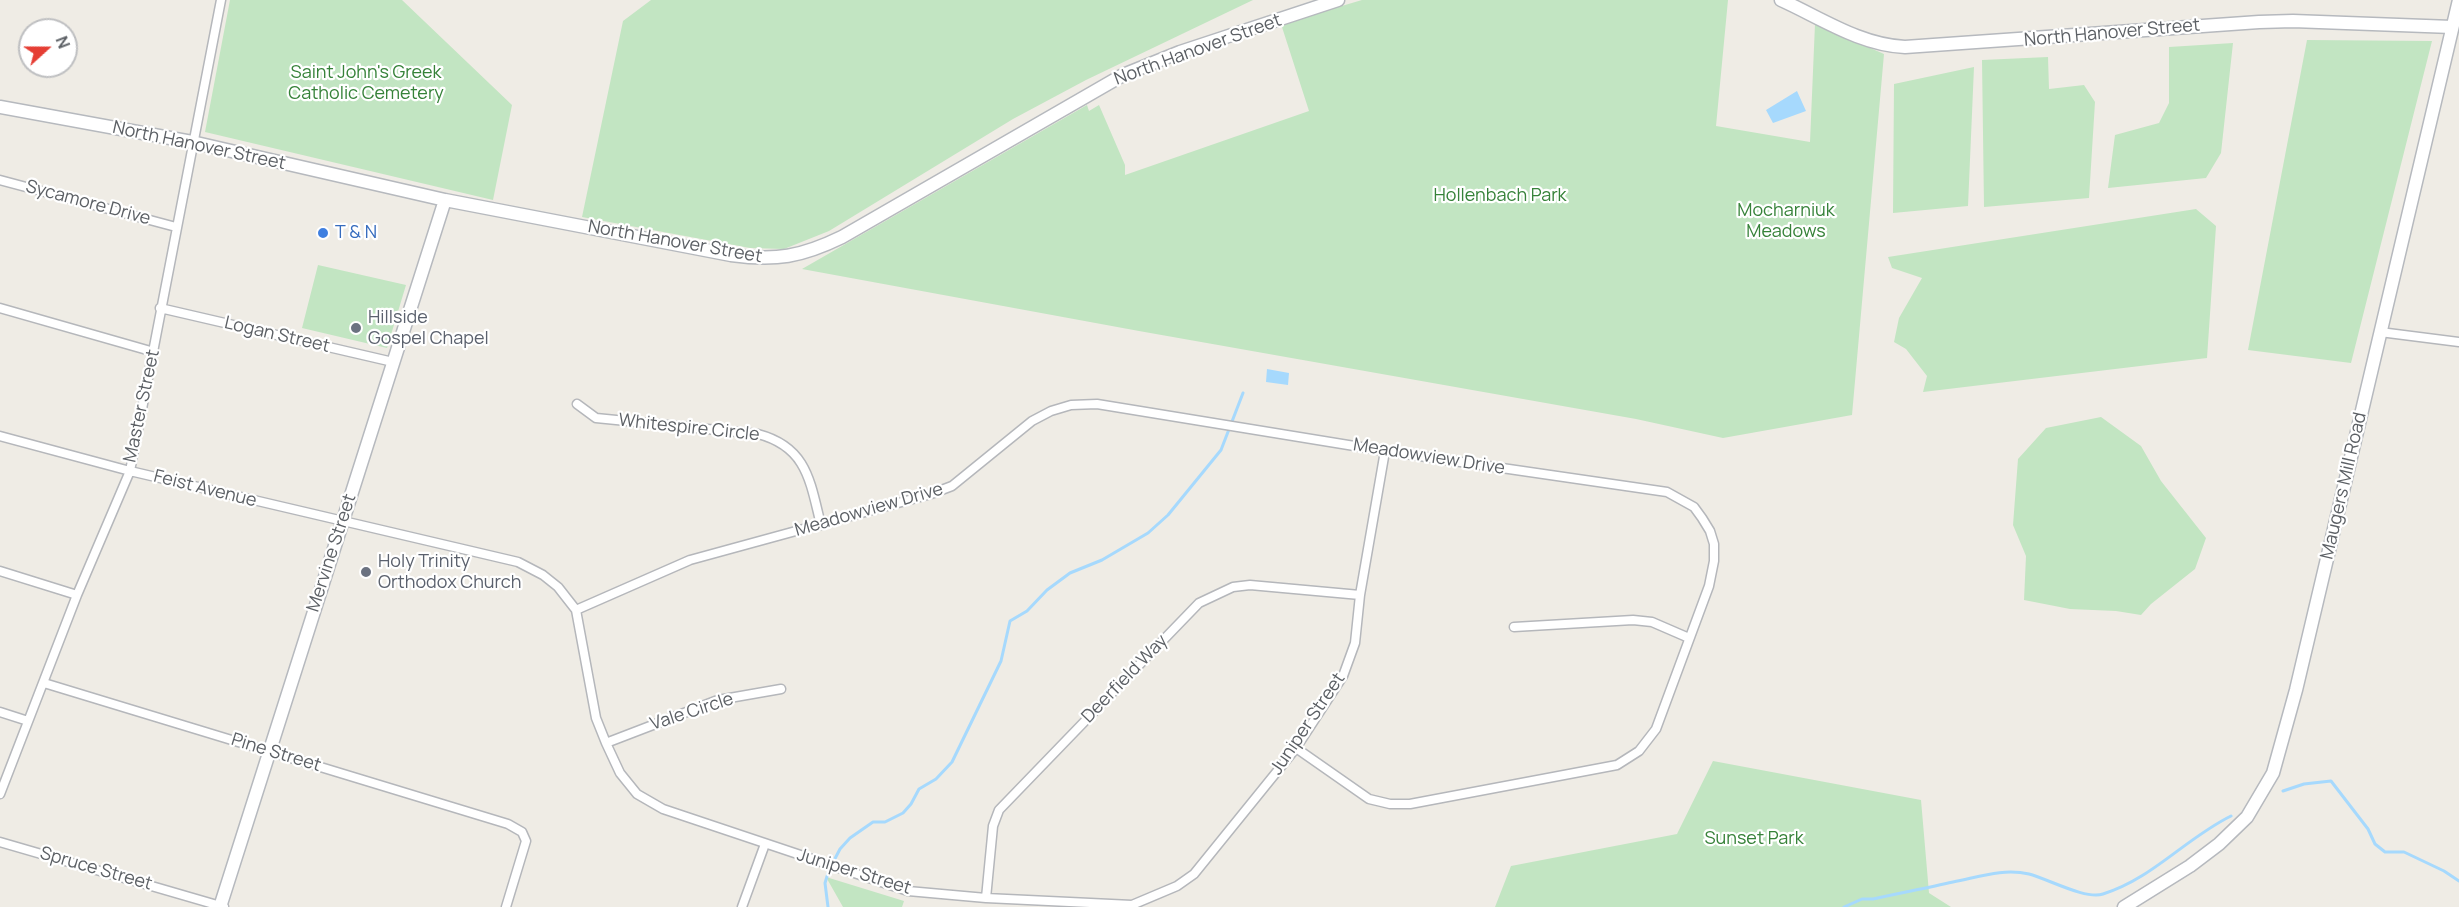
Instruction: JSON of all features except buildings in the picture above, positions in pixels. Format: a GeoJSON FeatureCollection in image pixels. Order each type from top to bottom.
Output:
{"type":"FeatureCollection","features":[{"type":"Feature","properties":{"kind":"street","name":"Master Street"},"geometry":{"type":"LineString","coordinates":[[0,794],[77,595],[130,471],[221,0]]}},
{"type":"Feature","properties":{"kind":"street","name":"North Hanover Street"},"geometry":{"type":"LineString","coordinates":[[0,106],[192,142],[445,200],[762,259],[797,256],[842,237],[1123,75],[1191,48],[1338,0]]}},
{"type":"Feature","properties":{"kind":"street","name":"North Hanover Street"},"geometry":{"type":"LineString","coordinates":[[1781,0],[1861,38],[1877,44],[1897,46],[1962,45],[2259,22],[2304,21],[2452,27]]}},
{"type":"Feature","properties":{"kind":"street","name":"Maugers Mill Road"},"geometry":{"type":"LineString","coordinates":[[2124,907],[2190,866],[2219,844],[2247,816],[2273,772],[2296,690],[2459,0]]}},
{"type":"Feature","properties":{"kind":"street","name":"Sycamore Drive"},"geometry":{"type":"LineString","coordinates":[[0,180],[177,227]]}},
{"type":"Feature","properties":{"kind":"street","name":"Mervine Street"},"geometry":{"type":"LineString","coordinates":[[222,906],[269,750],[445,200]]}},
{"type":"Feature","properties":{"kind":"street"},"geometry":{"type":"LineString","coordinates":[[0,308],[154,352]]}},
{"type":"Feature","properties":{"kind":"street","name":"Logan Street"},"geometry":{"type":"LineString","coordinates":[[160,308],[393,362]]}},
{"type":"Feature","properties":{"kind":"street"},"geometry":{"type":"LineString","coordinates":[[2380,332],[2459,342]]}},
{"type":"Feature","properties":{"kind":"street","name":"Whitespire Circle"},"geometry":{"type":"LineString","coordinates":[[577,404],[596,418],[758,434],[776,439],[801,461],[810,481],[821,525]]}},
{"type":"Feature","properties":{"kind":"street","name":"Meadowview Drive"},"geometry":{"type":"LineString","coordinates":[[576,610],[690,560],[931,494],[952,486],[1032,421],[1051,411],[1071,405],[1097,404],[1385,451],[1667,492],[1694,507],[1710,531],[1714,544],[1714,561],[1709,586],[1656,729],[1639,751],[1617,765],[1410,804],[1390,804],[1369,799],[1296,748]]}},
{"type":"Feature","properties":{"kind":"street","name":"Feist Avenue"},"geometry":{"type":"LineString","coordinates":[[0,436],[130,471],[342,522]]}},
{"type":"Feature","properties":{"kind":"street","name":"Juniper Street"},"geometry":{"type":"LineString","coordinates":[[342,522],[519,562],[543,575],[558,587],[576,610],[596,718],[620,773],[637,794],[663,809],[908,891],[986,898],[1132,905],[1177,886],[1194,874],[1209,858],[1296,748],[1343,676],[1355,643],[1360,595],[1385,451]]}},
{"type":"Feature","properties":{"kind":"street"},"geometry":{"type":"LineString","coordinates":[[0,571],[77,595]]}},
{"type":"Feature","properties":{"kind":"street","name":"Deerfield Way"},"geometry":{"type":"LineString","coordinates":[[986,898],[993,826],[999,810],[1199,603],[1233,587],[1250,585],[1360,595]]}},
{"type":"Feature","properties":{"kind":"street"},"geometry":{"type":"LineString","coordinates":[[1514,627],[1633,620],[1652,622],[1689,638]]}},
{"type":"Feature","properties":{"kind":"street","name":"Pine Street"},"geometry":{"type":"LineString","coordinates":[[44,683],[508,824],[522,832],[526,841],[506,907]]}},
{"type":"Feature","properties":{"kind":"street","name":"Vale Circle"},"geometry":{"type":"LineString","coordinates":[[606,743],[718,700],[781,689]]}},
{"type":"Feature","properties":{"kind":"street"},"geometry":{"type":"LineString","coordinates":[[0,712],[28,721]]}},
{"type":"Feature","properties":{"kind":"street","name":"Spruce Street"},"geometry":{"type":"LineString","coordinates":[[0,842],[222,906]]}},
{"type":"Feature","properties":{"kind":"street"},"geometry":{"type":"LineString","coordinates":[[742,907],[765,844]]}},
{"type":"Feature","properties":{"kind":"green space","name":"Saint John's Greek Catholic Cemetery"},"geometry":{"type":"Polygon","coordinates":[[[230,0],[402,0],[512,105],[493,200],[205,132],[230,0]]]}},
{"type":"Feature","properties":{"kind":"green space"},"geometry":{"type":"Polygon","coordinates":[[[651,0],[1253,0],[1086,80],[1013,119],[829,231],[784,249],[750,248],[582,217],[623,21],[651,0]]]}},
{"type":"Feature","properties":{"kind":"green space","name":"Hollenbach Park"},"geometry":{"type":"Polygon","coordinates":[[[1362,0],[1728,0],[1716,126],[1810,142],[1815,24],[1884,54],[1852,415],[1723,438],[1636,419],[802,269],[1087,105],[1089,111],[1099,105],[1125,165],[1125,175],[1309,111],[1281,24],[1362,0]]]}},
{"type":"Feature","properties":{"kind":"green space"},"geometry":{"type":"Polygon","coordinates":[[[2307,40],[2432,41],[2351,363],[2248,350],[2307,40]]]}},
{"type":"Feature","properties":{"kind":"green space"},"geometry":{"type":"Polygon","coordinates":[[[2233,43],[2221,153],[2206,178],[2108,188],[2115,135],[2159,123],[2169,103],[2169,47],[2233,43]]]}},
{"type":"Feature","properties":{"kind":"green space"},"geometry":{"type":"Polygon","coordinates":[[[2048,57],[2049,89],[2084,85],[2095,102],[2089,198],[1984,207],[1982,60],[2048,57]]]}},
{"type":"Feature","properties":{"kind":"green space"},"geometry":{"type":"Polygon","coordinates":[[[1974,67],[1968,206],[1893,213],[1894,84],[1974,67]]]}},
{"type":"Feature","properties":{"kind":"green space"},"geometry":{"type":"Polygon","coordinates":[[[2196,209],[2216,226],[2207,358],[1923,392],[1927,376],[1906,349],[1894,342],[1899,318],[1922,278],[1892,268],[1888,257],[2196,209]]]}},
{"type":"Feature","properties":{"kind":"green space"},"geometry":{"type":"Polygon","coordinates":[[[318,265],[406,285],[387,348],[302,328],[318,265]]]}},
{"type":"Feature","properties":{"kind":"green space"},"geometry":{"type":"Polygon","coordinates":[[[2101,417],[2141,446],[2161,481],[2206,538],[2195,569],[2151,604],[2141,615],[2116,611],[2070,609],[2024,600],[2026,556],[2013,525],[2018,459],[2046,428],[2101,417]]]}},
{"type":"Feature","properties":{"kind":"green space","name":"Sunset Park"},"geometry":{"type":"Polygon","coordinates":[[[1713,761],[1921,800],[1929,893],[1951,907],[1495,907],[1511,866],[1677,834],[1713,761]]]}},
{"type":"Feature","properties":{"kind":"green space"},"geometry":{"type":"Polygon","coordinates":[[[826,877],[904,901],[902,907],[843,907],[826,877]]]}},
{"type":"Feature","properties":{"kind":"water"},"geometry":{"type":"Polygon","coordinates":[[[1797,91],[1806,111],[1773,123],[1766,110],[1797,91]]]}},
{"type":"Feature","properties":{"kind":"water"},"geometry":{"type":"Polygon","coordinates":[[[1267,369],[1289,373],[1288,385],[1266,382],[1267,369]]]}},
{"type":"Feature","properties":{"kind":"waterway"},"geometry":{"type":"LineString","coordinates":[[828,907],[825,883],[840,849],[850,838],[873,822],[885,822],[903,813],[919,789],[936,779],[952,762],[1001,661],[1010,621],[1027,611],[1047,590],[1070,573],[1102,560],[1148,533],[1168,515],[1221,450],[1243,393]]}},
{"type":"Feature","properties":{"kind":"waterway"},"geometry":{"type":"LineString","coordinates":[[2283,791],[2304,784],[2331,781],[2368,829],[2375,844],[2385,852],[2404,852],[2444,871],[2459,881]]}},
{"type":"Feature","properties":{"kind":"waterway"},"geometry":{"type":"LineString","coordinates":[[1844,907],[1862,899],[1873,899],[2010,872],[2029,874],[2087,894],[2103,894],[2137,879],[2199,835],[2231,816]]}},
{"type":"Feature","properties":{"kind":"place","name":"T & N"},"geometry":{"type":"Point","coordinates":[323,233]}},
{"type":"Feature","properties":{"kind":"place","name":"Hillside Gospel Chapel"},"geometry":{"type":"Point","coordinates":[356,328]}},
{"type":"Feature","properties":{"kind":"place","name":"Holy Trinity Orthodox Church"},"geometry":{"type":"Point","coordinates":[366,572]}},
{"type":"Feature","properties":{"kind":"park label","name":"Mocharniuk Meadows"},"geometry":{"type":"Point","coordinates":[1786,221]}}]}
